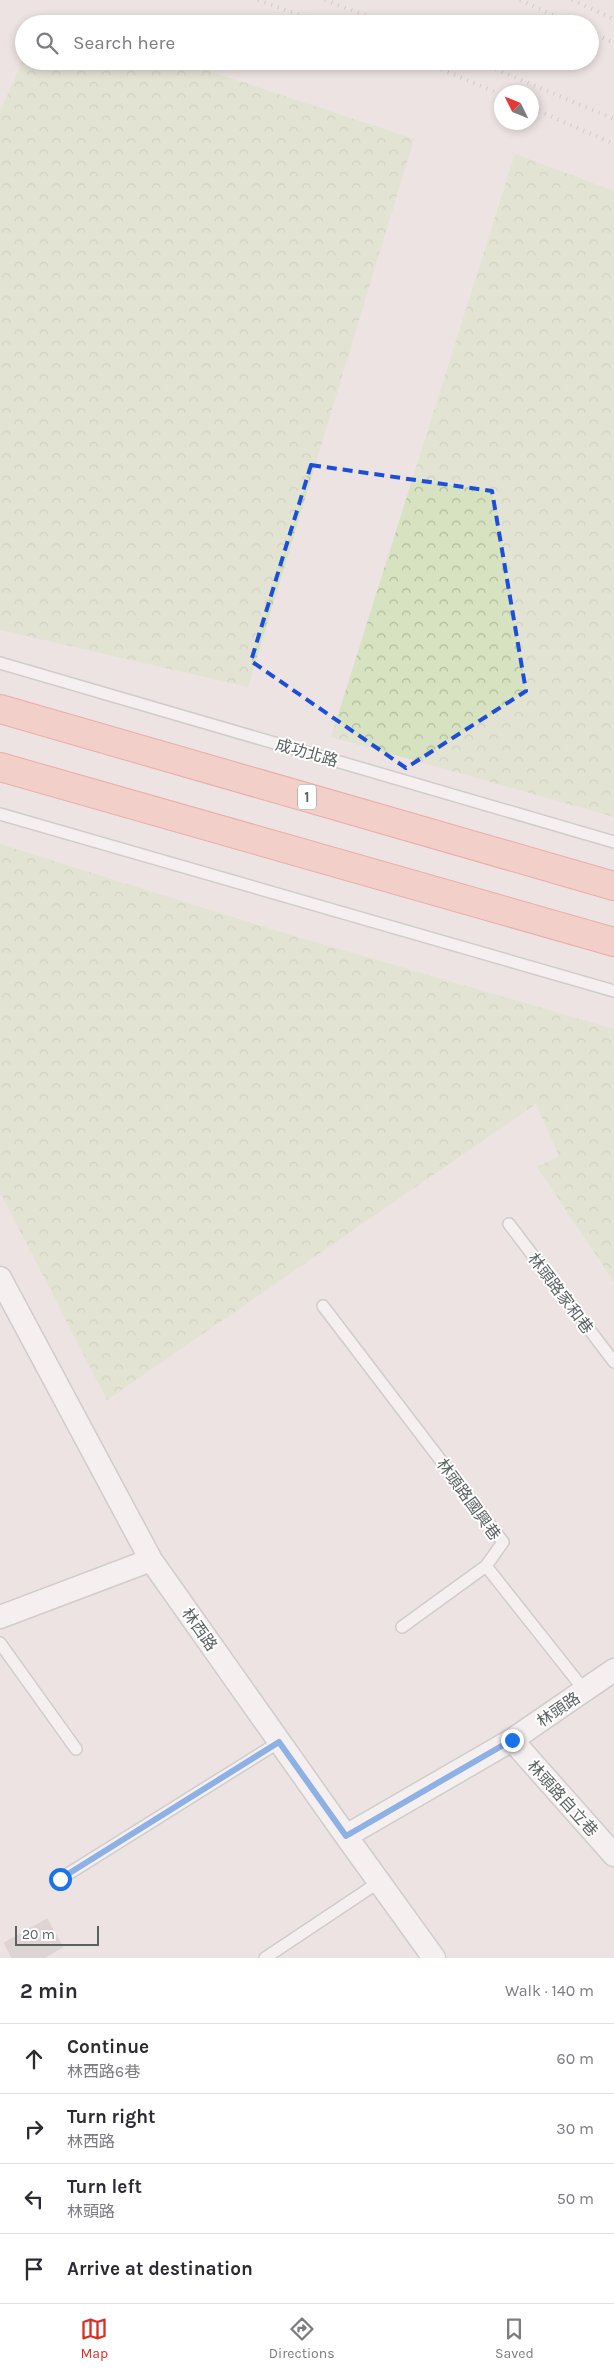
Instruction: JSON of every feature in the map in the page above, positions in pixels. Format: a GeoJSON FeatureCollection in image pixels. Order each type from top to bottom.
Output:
{"type":"FeatureCollection","features":[{"type":"Feature","properties":{"kind":"main road","name":"1"},"geometry":{"type":"LineString","coordinates":[[0,708],[614,886]]}},
{"type":"Feature","properties":{"kind":"main road"},"geometry":{"type":"LineString","coordinates":[[0,767],[614,942]]}},
{"type":"Feature","properties":{"kind":"street","name":"林西路"},"geometry":{"type":"LineString","coordinates":[[0,1278],[151,1560],[434,1958]]}},
{"type":"Feature","properties":{"kind":"street"},"geometry":{"type":"LineString","coordinates":[[0,1616],[151,1560]]}},
{"type":"Feature","properties":{"kind":"street","name":"林頭路"},"geometry":{"type":"LineString","coordinates":[[346,1836],[512,1740],[585,1692],[614,1670]]}},
{"type":"Feature","properties":{"kind":"street","name":"林頭路自立巷"},"geometry":{"type":"LineString","coordinates":[[512,1740],[614,1855]]}},
{"type":"Feature","properties":{"kind":"lane","name":"成功北路"},"geometry":{"type":"LineString","coordinates":[[0,663],[614,842]]}},
{"type":"Feature","properties":{"kind":"lane"},"geometry":{"type":"LineString","coordinates":[[0,814],[614,991]]}},
{"type":"Feature","properties":{"kind":"lane","name":"林頭路家和巷"},"geometry":{"type":"LineString","coordinates":[[509,1224],[614,1362]]}},
{"type":"Feature","properties":{"kind":"lane","name":"林頭路國興巷"},"geometry":{"type":"LineString","coordinates":[[323,1306],[503,1542],[486,1566],[585,1692]]}},
{"type":"Feature","properties":{"kind":"lane"},"geometry":{"type":"LineString","coordinates":[[402,1627],[486,1566]]}},
{"type":"Feature","properties":{"kind":"lane"},"geometry":{"type":"LineString","coordinates":[[0,1642],[76,1749]]}},
{"type":"Feature","properties":{"kind":"lane"},"geometry":{"type":"LineString","coordinates":[[60,1879],[279,1742]]}},
{"type":"Feature","properties":{"kind":"lane"},"geometry":{"type":"LineString","coordinates":[[265,1958],[379,1882]]}},
{"type":"Feature","properties":{"kind":"highlighted area"},"geometry":{"type":"Polygon","coordinates":[[[311,465],[492,491],[526,691],[406,768],[251,661],[311,465]]]}},
{"type":"Feature","properties":{"kind":"green space"},"geometry":{"type":"Polygon","coordinates":[[[18,70],[206,70],[414,139],[248,687],[0,630],[0,112],[18,70]]]}},
{"type":"Feature","properties":{"kind":"green space"},"geometry":{"type":"Polygon","coordinates":[[[515,154],[614,191],[614,817],[331,737],[515,154]]]}},
{"type":"Feature","properties":{"kind":"green space"},"geometry":{"type":"Polygon","coordinates":[[[0,844],[271,929],[614,1029],[614,1282],[537,1167],[559,1156],[536,1104],[107,1400],[0,1192],[0,844]]]}},
{"type":"Feature","properties":{"kind":"building"},"geometry":{"type":"Polygon","coordinates":[[[47,1919],[63,1947],[44,1958],[12,1958],[4,1943],[47,1919]]]}},
{"type":"Feature","properties":{"kind":"railway"},"geometry":{"type":"LineString","coordinates":[[258,0],[300,15]]}},
{"type":"Feature","properties":{"kind":"railway"},"geometry":{"type":"LineString","coordinates":[[325,0],[364,15]]}},
{"type":"Feature","properties":{"kind":"railway"},"geometry":{"type":"LineString","coordinates":[[520,0],[552,15]]}},
{"type":"Feature","properties":{"kind":"railway"},"geometry":{"type":"LineString","coordinates":[[572,0],[614,19]]}},
{"type":"Feature","properties":{"kind":"railway"},"geometry":{"type":"LineString","coordinates":[[599,36],[614,43]]}},
{"type":"Feature","properties":{"kind":"railway"},"geometry":{"type":"LineString","coordinates":[[443,70],[494,92]]}},
{"type":"Feature","properties":{"kind":"railway"},"geometry":{"type":"LineString","coordinates":[[497,70],[614,119]]}},
{"type":"Feature","properties":{"kind":"railway"},"geometry":{"type":"LineString","coordinates":[[539,111],[614,144]]}},
{"type":"Feature","properties":{"kind":"route"},"geometry":{"type":"LineString","coordinates":[[60,1879],[279,1742],[346,1836],[512,1740]]}}]}
